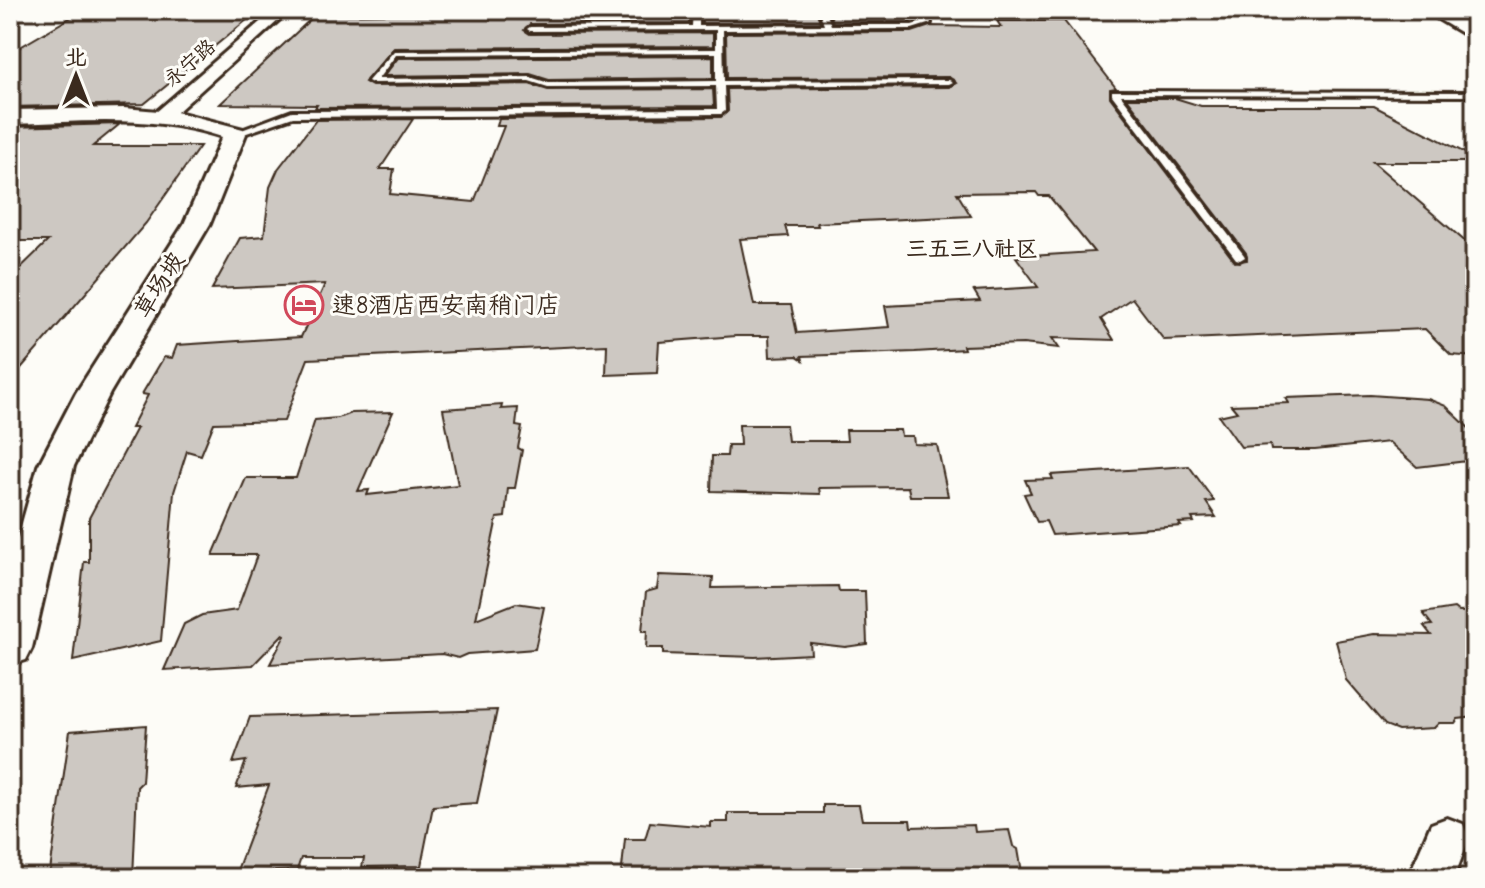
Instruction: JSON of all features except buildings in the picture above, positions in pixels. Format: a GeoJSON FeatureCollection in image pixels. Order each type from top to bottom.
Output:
{"type":"FeatureCollection","features":[{"type":"Feature","properties":{"kind":"main road"},"geometry":{"type":"LineString","coordinates":[[1433,10],[1475,35]]}},
{"type":"Feature","properties":{"kind":"main road"},"geometry":{"type":"LineString","coordinates":[[1449,10],[1475,25]]}},
{"type":"Feature","properties":{"kind":"street","name":"永宁路"},"geometry":{"type":"LineString","coordinates":[[161,117],[283,10]]}},
{"type":"Feature","properties":{"kind":"street"},"geometry":{"type":"LineString","coordinates":[[10,117],[161,117],[209,124],[235,134]]}},
{"type":"Feature","properties":{"kind":"street","name":"草场坡"},"geometry":{"type":"LineString","coordinates":[[10,648],[56,466],[93,393],[197,224],[235,134]]}},
{"type":"Feature","properties":{"kind":"lane"},"geometry":{"type":"LineString","coordinates":[[695,28],[696,10]]}},
{"type":"Feature","properties":{"kind":"lane"},"geometry":{"type":"LineString","coordinates":[[822,10],[828,27]]}},
{"type":"Feature","properties":{"kind":"lane"},"geometry":{"type":"LineString","coordinates":[[530,29],[912,27],[929,22],[923,10]]}},
{"type":"Feature","properties":{"kind":"lane"},"geometry":{"type":"LineString","coordinates":[[235,134],[292,114],[721,111],[719,28]]}},
{"type":"Feature","properties":{"kind":"lane"},"geometry":{"type":"LineString","coordinates":[[719,51],[394,53],[372,81],[530,79],[548,85],[949,82]]}},
{"type":"Feature","properties":{"kind":"lane"},"geometry":{"type":"LineString","coordinates":[[1240,257],[1115,93],[1475,94]]}},
{"type":"Feature","properties":{"kind":"place","name":"速8酒店西安南稍门店"},"geometry":{"type":"Point","coordinates":[304,305]}},
{"type":"Feature","properties":{"kind":"district","name":"三五三八社区"},"geometry":{"type":"Point","coordinates":[972,249]}}]}
